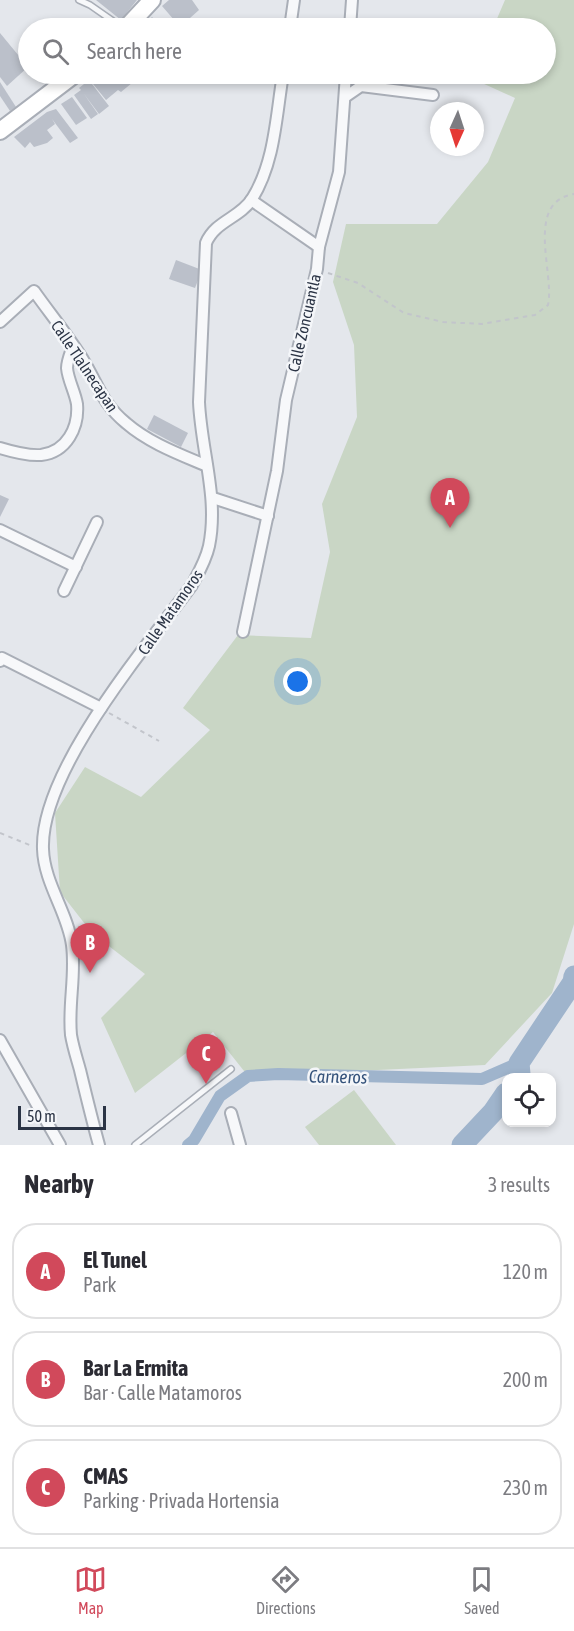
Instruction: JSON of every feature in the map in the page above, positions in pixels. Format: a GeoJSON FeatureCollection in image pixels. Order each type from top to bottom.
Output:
{"type":"FeatureCollection","features":[{"type":"Feature","properties":{"kind":"main road"},"geometry":{"type":"LineString","coordinates":[[135,18],[152,0]]}},
{"type":"Feature","properties":{"kind":"main road"},"geometry":{"type":"LineString","coordinates":[[0,131],[62,84]]}},
{"type":"Feature","properties":{"kind":"street"},"geometry":{"type":"LineString","coordinates":[[291,18],[294,0]]}},
{"type":"Feature","properties":{"kind":"street"},"geometry":{"type":"LineString","coordinates":[[351,18],[352,0]]}},
{"type":"Feature","properties":{"kind":"street","name":"Calle Matamoros"},"geometry":{"type":"LineString","coordinates":[[99,1145],[72,1037],[70,1008],[74,962],[72,942],[48,874],[43,851],[44,825],[50,803],[77,748],[101,708],[192,585],[203,565],[209,546],[213,498],[200,426],[199,402],[206,243],[216,227],[239,212],[252,200],[269,163],[281,84]]}},
{"type":"Feature","properties":{"kind":"street","name":"Calle Zoncuantla"},"geometry":{"type":"LineString","coordinates":[[243,632],[277,471],[286,400],[317,269],[319,247],[339,172],[346,84]]}},
{"type":"Feature","properties":{"kind":"street"},"geometry":{"type":"LineString","coordinates":[[345,98],[361,86],[433,95]]}},
{"type":"Feature","properties":{"kind":"street"},"geometry":{"type":"LineString","coordinates":[[252,200],[319,247]]}},
{"type":"Feature","properties":{"kind":"street","name":"Calle Tlalnecapan"},"geometry":{"type":"LineString","coordinates":[[0,322],[34,291],[85,363],[103,399],[128,425],[158,444],[207,466]]}},
{"type":"Feature","properties":{"kind":"street"},"geometry":{"type":"LineString","coordinates":[[0,448],[21,454],[43,455],[58,449],[70,438],[77,423],[77,404],[67,367],[73,346]]}},
{"type":"Feature","properties":{"kind":"street"},"geometry":{"type":"LineString","coordinates":[[213,498],[268,516]]}},
{"type":"Feature","properties":{"kind":"street"},"geometry":{"type":"LineString","coordinates":[[64,591],[97,522]]}},
{"type":"Feature","properties":{"kind":"street"},"geometry":{"type":"LineString","coordinates":[[0,530],[76,567]]}},
{"type":"Feature","properties":{"kind":"street"},"geometry":{"type":"LineString","coordinates":[[1,659],[101,708]]}},
{"type":"Feature","properties":{"kind":"street"},"geometry":{"type":"LineString","coordinates":[[0,1040],[60,1145]]}},
{"type":"Feature","properties":{"kind":"street"},"geometry":{"type":"LineString","coordinates":[[231,1113],[240,1145]]}},
{"type":"Feature","properties":{"kind":"lane"},"geometry":{"type":"LineString","coordinates":[[79,0],[110,18]]}},
{"type":"Feature","properties":{"kind":"lane"},"geometry":{"type":"LineString","coordinates":[[135,1145],[231,1069]]}},
{"type":"Feature","properties":{"kind":"path"},"geometry":{"type":"LineString","coordinates":[[317,269],[358,283],[404,313],[443,322],[482,324],[535,315],[548,305],[551,294],[544,244],[547,216],[555,203],[574,194]]}},
{"type":"Feature","properties":{"kind":"path"},"geometry":{"type":"LineString","coordinates":[[101,708],[159,741]]}},
{"type":"Feature","properties":{"kind":"path"},"geometry":{"type":"LineString","coordinates":[[0,833],[43,851]]}},
{"type":"Feature","properties":{"kind":"green space"},"geometry":{"type":"Polygon","coordinates":[[[505,0],[574,0],[574,924],[552,993],[485,1065],[248,1076],[213,1032],[135,1093],[101,1018],[145,974],[92,933],[60,892],[55,813],[85,767],[141,797],[210,730],[183,708],[238,635],[311,638],[330,552],[322,504],[357,417],[354,345],[333,282],[346,224],[437,224],[488,162],[515,98],[484,84],[556,84],[556,18],[497,18],[505,0]]]}},
{"type":"Feature","properties":{"kind":"green space"},"geometry":{"type":"Polygon","coordinates":[[[354,1090],[396,1145],[319,1145],[305,1127],[354,1090]]]}},
{"type":"Feature","properties":{"kind":"building"},"geometry":{"type":"Polygon","coordinates":[[[96,0],[137,0],[123,18],[118,18],[96,0]]]}},
{"type":"Feature","properties":{"kind":"building"},"geometry":{"type":"Polygon","coordinates":[[[169,0],[192,0],[199,10],[190,18],[172,18],[162,6],[169,0]]]}},
{"type":"Feature","properties":{"kind":"building"},"geometry":{"type":"Polygon","coordinates":[[[0,33],[18,55],[18,76],[7,86],[0,77],[0,33]]]}},
{"type":"Feature","properties":{"kind":"building"},"geometry":{"type":"Polygon","coordinates":[[[0,82],[16,107],[10,111],[0,96],[0,82]]]}},
{"type":"Feature","properties":{"kind":"building"},"geometry":{"type":"Polygon","coordinates":[[[84,84],[92,84],[109,106],[99,114],[84,94],[98,114],[91,119],[74,95],[81,90],[79,88],[84,84]]]}},
{"type":"Feature","properties":{"kind":"building"},"geometry":{"type":"Polygon","coordinates":[[[93,84],[131,84],[121,92],[118,90],[106,100],[93,84]]]}},
{"type":"Feature","properties":{"kind":"building"},"geometry":{"type":"Polygon","coordinates":[[[72,97],[87,118],[76,125],[61,104],[72,97]]]}},
{"type":"Feature","properties":{"kind":"building"},"geometry":{"type":"Polygon","coordinates":[[[56,109],[78,138],[70,143],[52,119],[55,124],[47,130],[53,138],[47,143],[34,147],[30,142],[25,148],[14,137],[47,112],[56,109]]]}},
{"type":"Feature","properties":{"kind":"building"},"geometry":{"type":"Polygon","coordinates":[[[176,260],[202,270],[195,288],[169,279],[176,260]]]}},
{"type":"Feature","properties":{"kind":"building"},"geometry":{"type":"Polygon","coordinates":[[[154,415],[188,433],[181,447],[147,429],[154,415]]]}},
{"type":"Feature","properties":{"kind":"building"},"geometry":{"type":"Polygon","coordinates":[[[0,495],[9,499],[0,517],[0,495]]]}},
{"type":"Feature","properties":{"kind":"waterway","name":"Carneros"},"geometry":{"type":"LineString","coordinates":[[520,1073],[519,1063],[573,982],[574,976]]}},
{"type":"Feature","properties":{"kind":"waterway","name":"Carneros"},"geometry":{"type":"LineString","coordinates":[[188,1145],[194,1140],[220,1096],[248,1076],[278,1074],[482,1079],[519,1063]]}},
{"type":"Feature","properties":{"kind":"waterway","name":"Carneros"},"geometry":{"type":"LineString","coordinates":[[462,1145],[493,1112],[502,1099]]}},
{"type":"Feature","properties":{"kind":"place","name":"El Tunel"},"geometry":{"type":"Point","coordinates":[450,528]}},
{"type":"Feature","properties":{"kind":"place","name":"Bar La Ermita"},"geometry":{"type":"Point","coordinates":[90,973]}},
{"type":"Feature","properties":{"kind":"place","name":"CMAS"},"geometry":{"type":"Point","coordinates":[206,1084]}}]}
